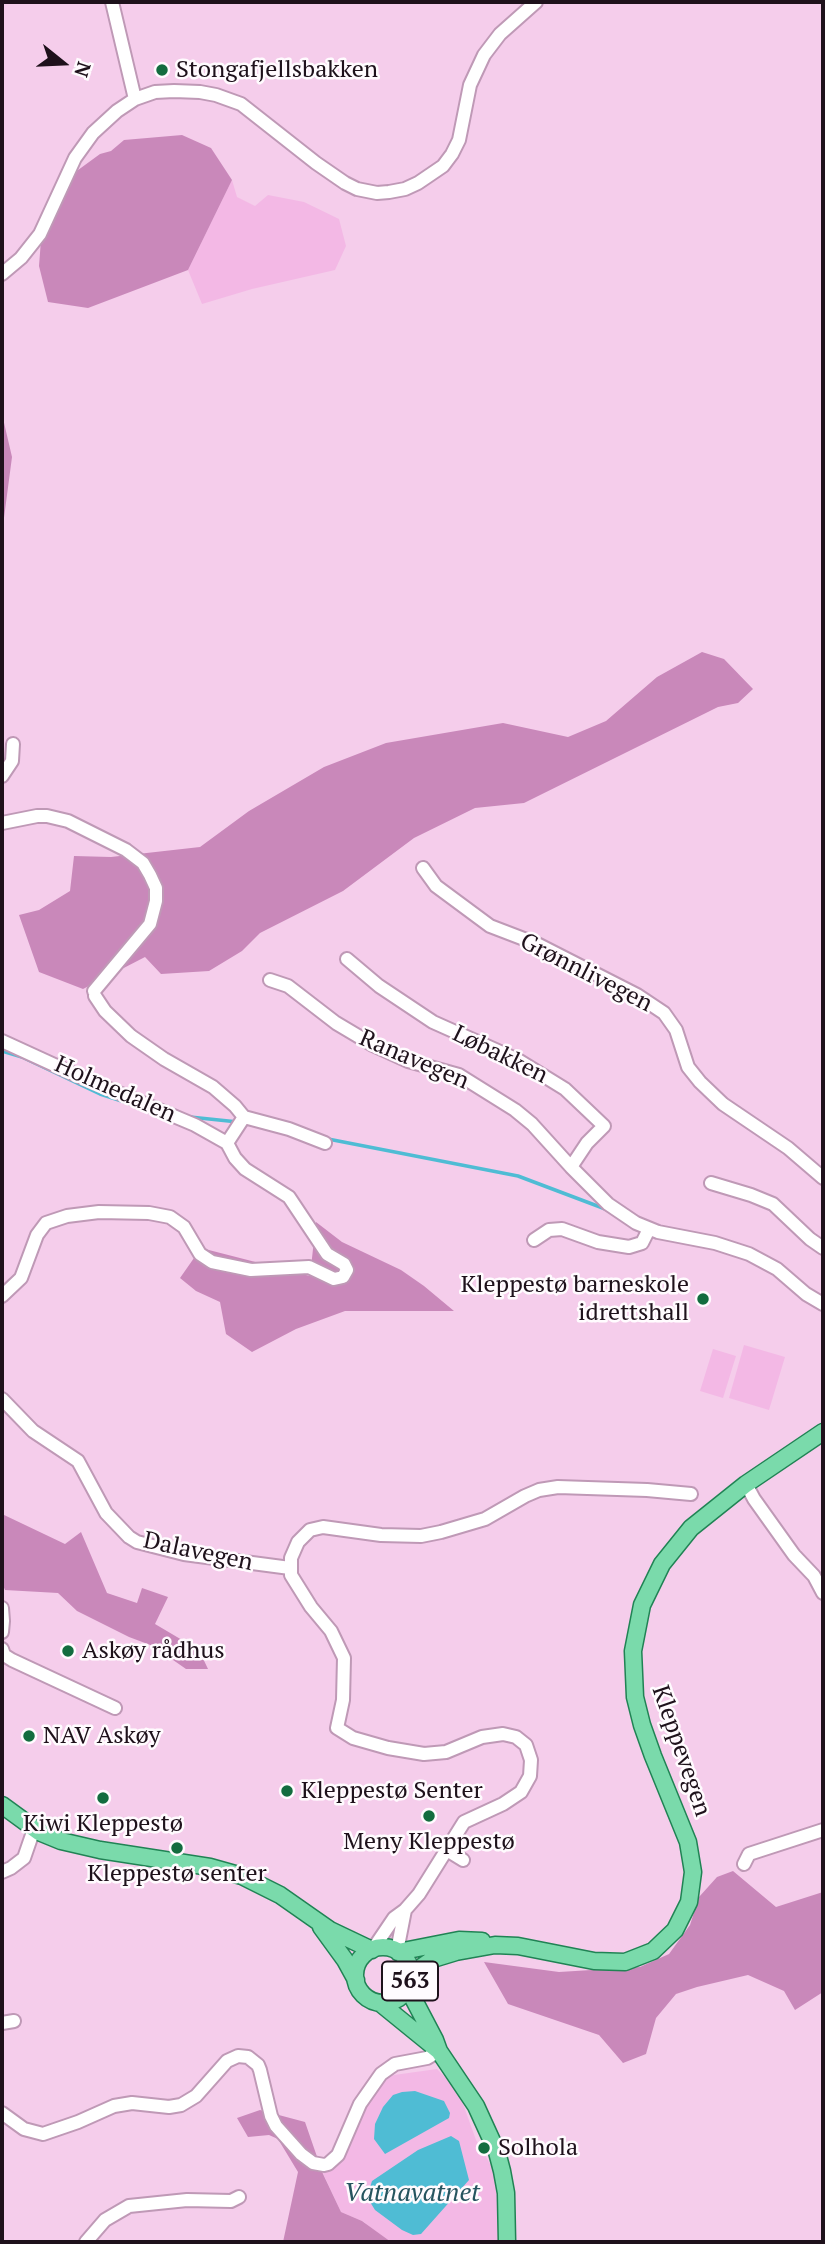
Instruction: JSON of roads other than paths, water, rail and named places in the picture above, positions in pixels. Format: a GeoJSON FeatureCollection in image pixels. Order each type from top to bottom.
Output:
{"type":"FeatureCollection","features":[{"type":"Feature","properties":{"kind":"main road","name":"Kleppevegen"},"geometry":{"type":"LineString","coordinates":[[397,1951],[459,1940],[475,1940],[594,1961],[625,1962],[653,1951],[665,1941],[686,1910],[693,1872],[688,1842],[649,1746],[635,1697],[632,1666],[635,1635],[647,1591],[671,1551],[691,1528],[746,1484],[823,1433]]}},
{"type":"Feature","properties":{"kind":"main road","name":"563"},"geometry":{"type":"LineString","coordinates":[[2,1805],[34,1829],[78,1846],[231,1871],[274,1891],[317,1922],[350,1941],[373,1950]]}},
{"type":"Feature","properties":{"kind":"main road","name":"563"},"geometry":{"type":"LineString","coordinates":[[317,1922],[345,1960],[364,1996],[380,2003],[439,2051]]}},
{"type":"Feature","properties":{"kind":"main road","name":"Kleppevegen"},"geometry":{"type":"LineString","coordinates":[[410,1981],[420,1968],[433,1959],[495,1945]]}},
{"type":"Feature","properties":{"kind":"main road","name":"563"},"geometry":{"type":"LineString","coordinates":[[356,1980],[358,1963],[373,1950],[384,1948],[397,1951],[408,1964],[414,2000],[439,2051],[472,2098],[497,2152],[505,2183],[507,2242]]}},
{"type":"Feature","properties":{"kind":"main road","name":"563"},"geometry":{"type":"LineString","coordinates":[[380,2003],[400,1998],[410,1981]]}},
{"type":"Feature","properties":{"kind":"street"},"geometry":{"type":"LineString","coordinates":[[112,2],[135,99]]}},
{"type":"Feature","properties":{"kind":"street"},"geometry":{"type":"LineString","coordinates":[[2,274],[21,258],[40,234],[83,146],[105,121],[135,99],[155,92],[200,92],[230,99],[252,111],[345,183],[357,189],[377,193],[405,189],[432,175],[452,154],[459,141],[470,85],[484,55],[500,34],[536,2]]}},
{"type":"Feature","properties":{"kind":"street"},"geometry":{"type":"LineString","coordinates":[[2,776],[12,761],[13,744]]}},
{"type":"Feature","properties":{"kind":"street","name":"Holmedalen"},"geometry":{"type":"LineString","coordinates":[[2,822],[37,816],[68,821],[126,850],[143,863],[156,888],[156,901],[150,923],[95,994],[105,1011],[131,1036],[226,1097],[244,1117],[289,1129],[325,1143]]}},
{"type":"Feature","properties":{"kind":"street","name":"Grønnlivegen"},"geometry":{"type":"LineString","coordinates":[[423,868],[436,886],[490,926],[537,944],[636,995],[664,1013],[676,1030],[688,1067],[700,1082],[723,1104],[788,1148],[823,1178]]}},
{"type":"Feature","properties":{"kind":"street","name":"Løbakken"},"geometry":{"type":"LineString","coordinates":[[347,960],[379,986],[433,1022],[519,1060],[565,1088],[604,1126],[587,1143],[571,1167]]}},
{"type":"Feature","properties":{"kind":"street","name":"Ranavegen"},"geometry":{"type":"LineString","coordinates":[[270,980],[288,986],[336,1023],[373,1045],[408,1061],[459,1076],[515,1110],[532,1124],[608,1204],[649,1229],[715,1243],[749,1254],[777,1269],[806,1294],[823,1304]]}},
{"type":"Feature","properties":{"kind":"street","name":"Holmedalen"},"geometry":{"type":"LineString","coordinates":[[2,1041],[195,1125],[227,1143],[245,1169],[289,1197],[327,1254],[341,1261],[347,1270],[344,1278],[338,1280],[309,1267],[243,1269],[206,1260],[184,1227],[170,1217],[99,1212],[50,1220],[42,1227],[21,1278],[2,1296]]}},
{"type":"Feature","properties":{"kind":"street"},"geometry":{"type":"LineString","coordinates":[[227,1143],[244,1117]]}},
{"type":"Feature","properties":{"kind":"street"},"geometry":{"type":"LineString","coordinates":[[711,1183],[773,1204],[810,1240],[823,1248]]}},
{"type":"Feature","properties":{"kind":"street"},"geometry":{"type":"LineString","coordinates":[[534,1240],[549,1230],[562,1229],[598,1242],[629,1247],[642,1243],[649,1229]]}},
{"type":"Feature","properties":{"kind":"street","name":"Dalavegen"},"geometry":{"type":"LineString","coordinates":[[2,1399],[33,1431],[78,1461],[106,1513],[137,1542],[192,1555],[290,1568]]}},
{"type":"Feature","properties":{"kind":"street"},"geometry":{"type":"LineString","coordinates":[[746,1484],[785,1542],[814,1576],[823,1593]]}},
{"type":"Feature","properties":{"kind":"street"},"geometry":{"type":"LineString","coordinates":[[373,1950],[394,1918],[419,1894],[464,1822],[521,1793],[527,1785],[532,1768],[531,1760],[526,1745],[516,1737],[503,1734],[482,1737],[446,1752],[413,1753],[359,1740],[337,1728],[344,1700],[344,1658],[331,1631],[298,1588],[290,1568],[298,1542],[305,1534],[318,1528],[338,1528],[381,1535],[421,1536],[476,1523],[525,1496],[539,1490],[558,1487],[691,1494]]}},
{"type":"Feature","properties":{"kind":"street"},"geometry":{"type":"LineString","coordinates":[[2,1608],[2,1632]]}},
{"type":"Feature","properties":{"kind":"street"},"geometry":{"type":"LineString","coordinates":[[2,1649],[4,1655],[12,1660],[114,1708]]}},
{"type":"Feature","properties":{"kind":"street"},"geometry":{"type":"LineString","coordinates":[[2,1872],[24,1858],[34,1829]]}},
{"type":"Feature","properties":{"kind":"street"},"geometry":{"type":"LineString","coordinates":[[744,1864],[750,1854],[823,1830]]}},
{"type":"Feature","properties":{"kind":"street"},"geometry":{"type":"LineString","coordinates":[[445,1849],[463,1860]]}},
{"type":"Feature","properties":{"kind":"street"},"geometry":{"type":"LineString","coordinates":[[397,1951],[405,1910]]}},
{"type":"Feature","properties":{"kind":"street"},"geometry":{"type":"LineString","coordinates":[[2,2113],[23,2129],[43,2134],[114,2106],[132,2103],[169,2107],[181,2105],[196,2096],[227,2061],[239,2056],[248,2057],[258,2065],[276,2126],[301,2154],[324,2165],[338,2155],[360,2104],[381,2074],[393,2065],[427,2058],[439,2051]]}},
{"type":"Feature","properties":{"kind":"street"},"geometry":{"type":"LineString","coordinates":[[86,2242],[105,2220],[129,2206],[187,2200],[231,2201],[239,2197]]}},
{"type":"Feature","properties":{"kind":"water","name":"Vatnavatnet"},"geometry":{"type":"Polygon","coordinates":[[[415,2091],[444,2101],[450,2113],[449,2118],[385,2154],[374,2139],[375,2124],[383,2107],[393,2095],[415,2091]]]}},
{"type":"Feature","properties":{"kind":"water","name":"Vatnavatnet"},"geometry":{"type":"Polygon","coordinates":[[[451,2136],[459,2141],[469,2180],[421,2234],[413,2235],[402,2230],[375,2210],[367,2197],[372,2181],[418,2150],[451,2136]]]}},
{"type":"Feature","properties":{"kind":"waterway"},"geometry":{"type":"LineString","coordinates":[[2,1051],[22,1057],[100,1094],[128,1103]]}},
{"type":"Feature","properties":{"kind":"waterway"},"geometry":{"type":"LineString","coordinates":[[190,1117],[238,1122]]}},
{"type":"Feature","properties":{"kind":"waterway"},"geometry":{"type":"LineString","coordinates":[[328,1139],[518,1176],[608,1210]]}},
{"type":"Feature","properties":{"kind":"place","name":"Stongafjellsbakken"},"geometry":{"type":"Point","coordinates":[162,70]}},
{"type":"Feature","properties":{"kind":"place","name":"Kleppestø barneskole idrettshall"},"geometry":{"type":"Point","coordinates":[703,1299]}},
{"type":"Feature","properties":{"kind":"place","name":"Askøy rådhus"},"geometry":{"type":"Point","coordinates":[68,1651]}},
{"type":"Feature","properties":{"kind":"place","name":"NAV Askøy"},"geometry":{"type":"Point","coordinates":[29,1736]}},
{"type":"Feature","properties":{"kind":"place","name":"Kleppestø Senter"},"geometry":{"type":"Point","coordinates":[287,1791]}},
{"type":"Feature","properties":{"kind":"place","name":"Kiwi Kleppestø"},"geometry":{"type":"Point","coordinates":[103,1798]}},
{"type":"Feature","properties":{"kind":"place","name":"Meny Kleppestø"},"geometry":{"type":"Point","coordinates":[429,1816]}},
{"type":"Feature","properties":{"kind":"place","name":"Kleppestø senter"},"geometry":{"type":"Point","coordinates":[177,1848]}},
{"type":"Feature","properties":{"kind":"place","name":"Solhola"},"geometry":{"type":"Point","coordinates":[484,2148]}}]}
